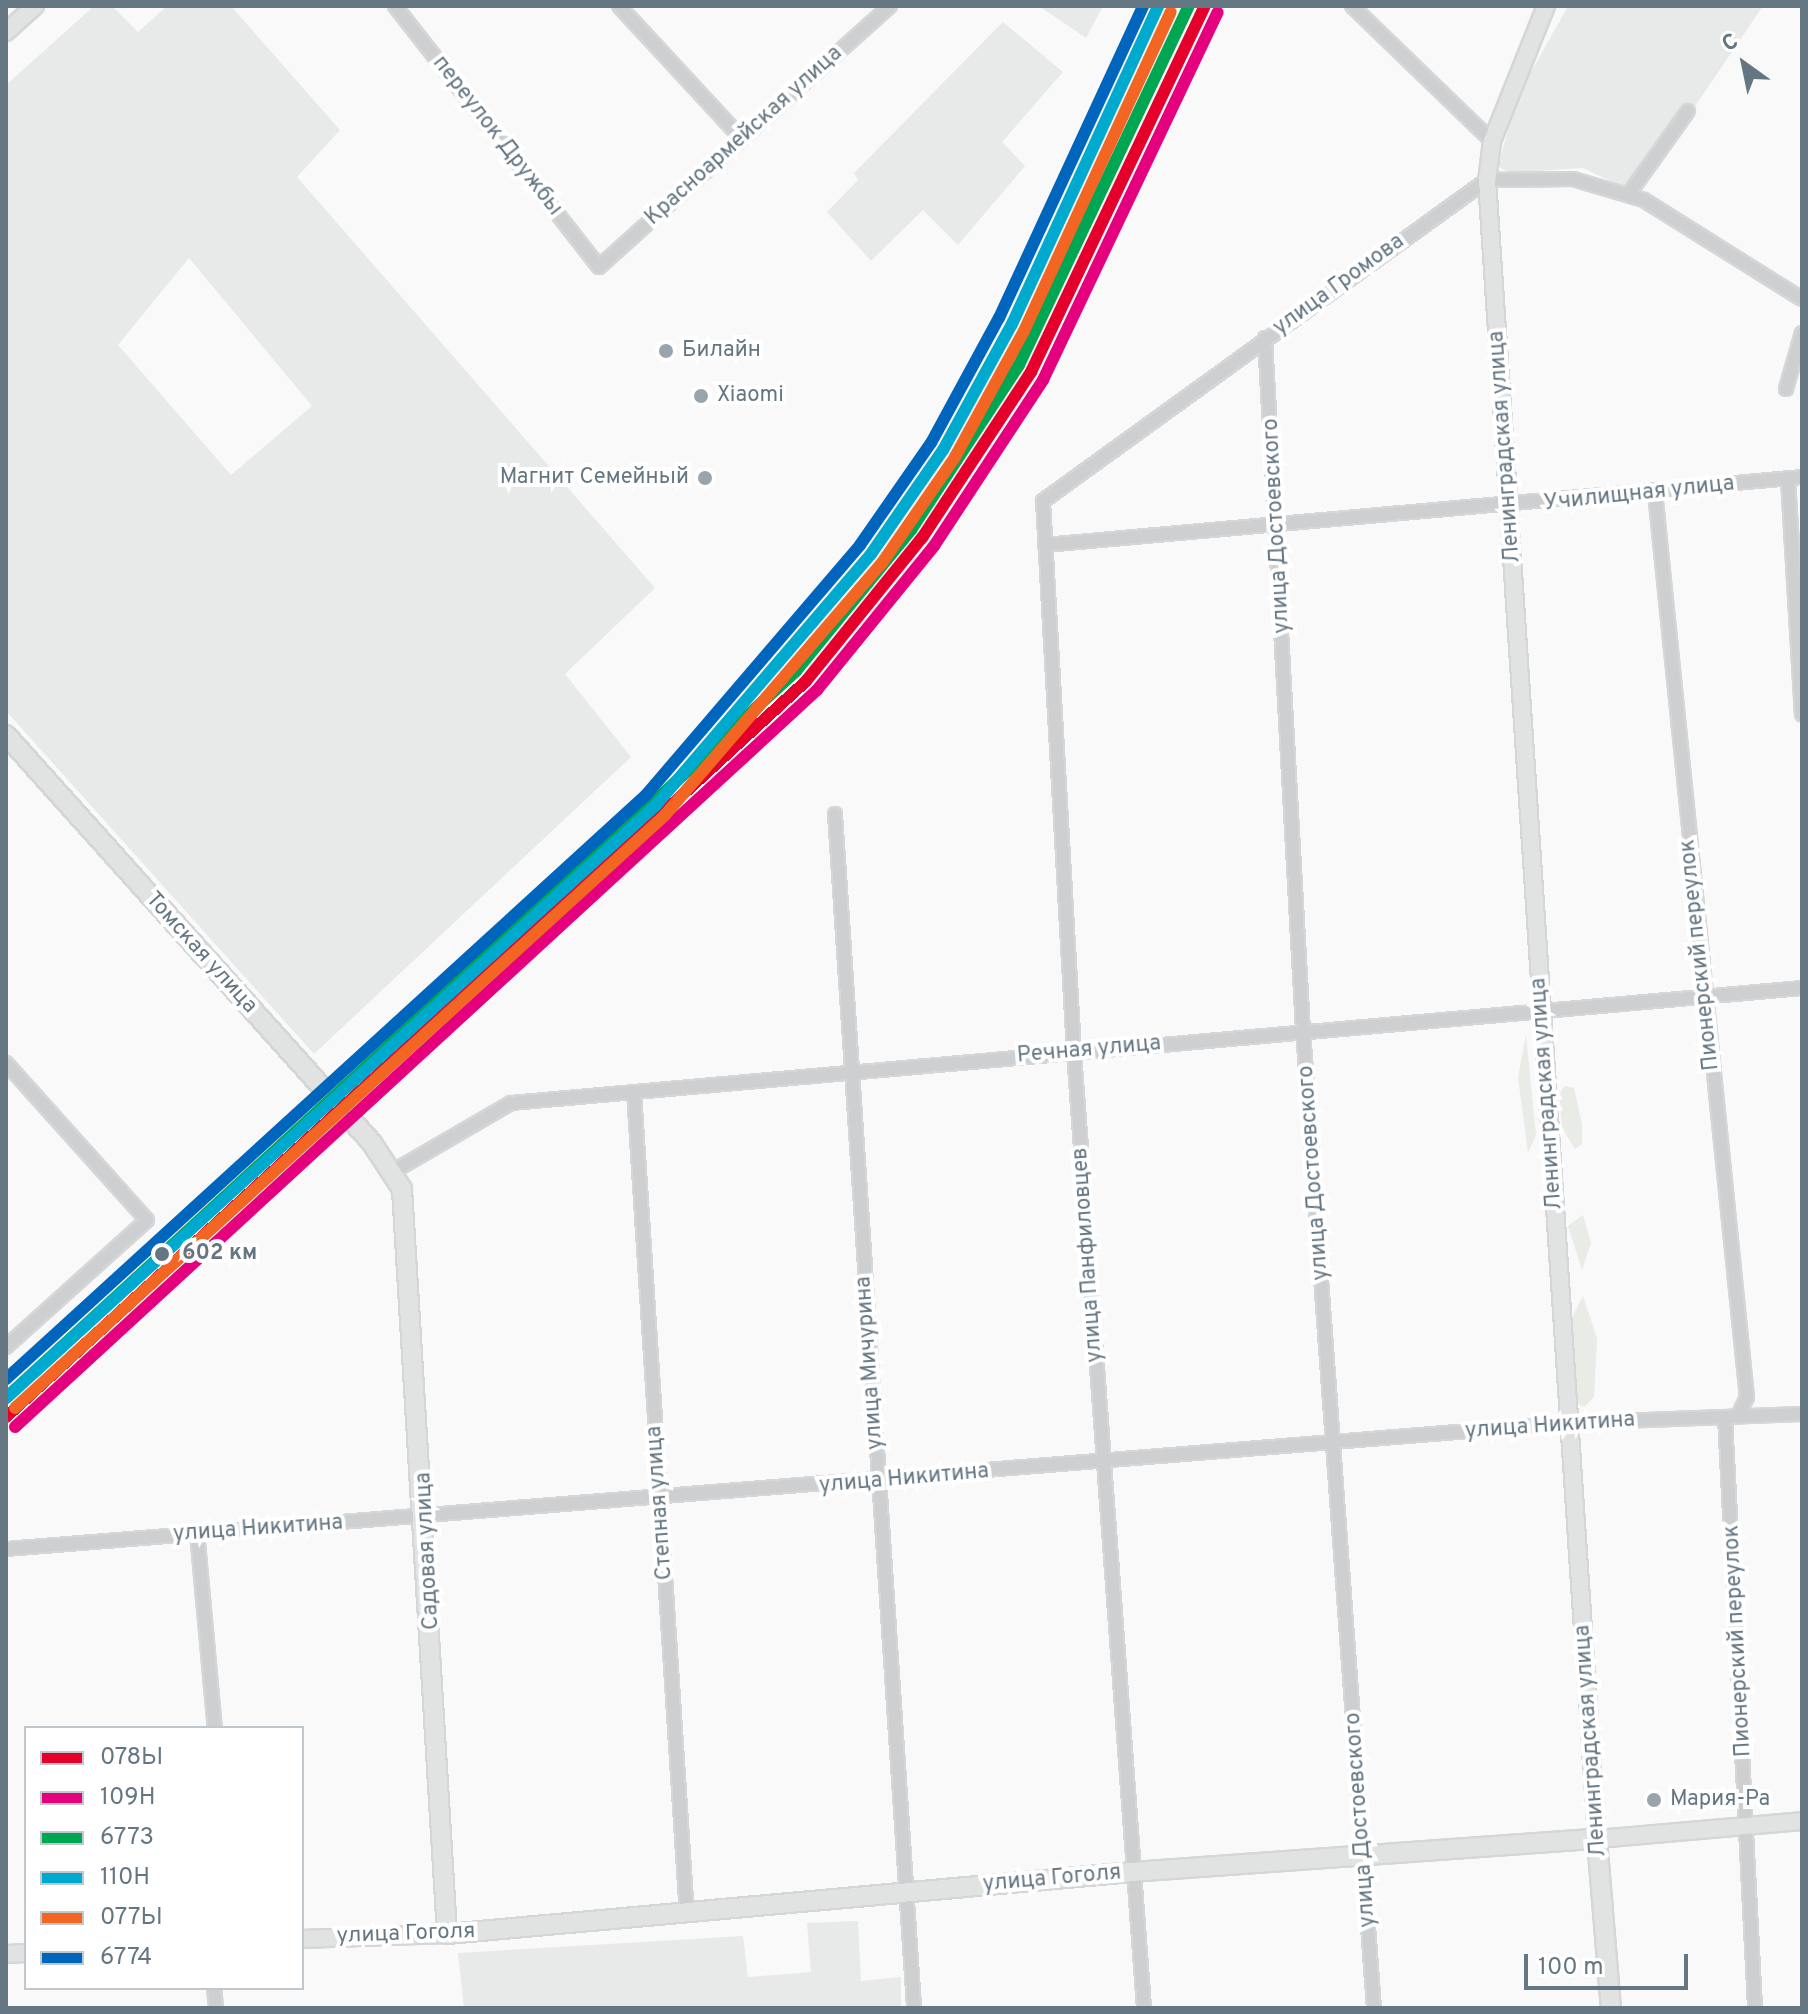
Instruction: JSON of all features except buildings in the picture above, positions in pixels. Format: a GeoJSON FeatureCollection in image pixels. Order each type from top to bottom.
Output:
{"type":"FeatureCollection","features":[{"type":"Feature","properties":{"kind":"main road","name":"Томская улица"},"geometry":{"type":"LineString","coordinates":[[6,735],[394,1171]]}},
{"type":"Feature","properties":{"kind":"main road","name":"Садовая улица"},"geometry":{"type":"LineString","coordinates":[[394,1171],[410,1250],[427,1519],[447,1934]]}},
{"type":"Feature","properties":{"kind":"main road","name":"улица Гоголя"},"geometry":{"type":"LineString","coordinates":[[447,1934],[687,1915],[909,1891],[1132,1872],[1597,1839]]}},
{"type":"Feature","properties":{"kind":"main road","name":"Ленинградская улица"},"geometry":{"type":"LineString","coordinates":[[1597,1839],[1611,2008]]}},
{"type":"Feature","properties":{"kind":"street"},"geometry":{"type":"LineString","coordinates":[[6,32],[35,6]]}},
{"type":"Feature","properties":{"kind":"street","name":"переулок Дружбы"},"geometry":{"type":"LineString","coordinates":[[395,6],[599,267]]}},
{"type":"Feature","properties":{"kind":"street"},"geometry":{"type":"LineString","coordinates":[[619,6],[742,139]]}},
{"type":"Feature","properties":{"kind":"street","name":"Красноармейская улица"},"geometry":{"type":"LineString","coordinates":[[599,267],[890,6]]}},
{"type":"Feature","properties":{"kind":"street"},"geometry":{"type":"LineString","coordinates":[[1352,6],[1492,141]]}},
{"type":"Feature","properties":{"kind":"street"},"geometry":{"type":"LineString","coordinates":[[1546,6],[1492,141],[1487,180],[1573,179],[1628,195],[1704,233],[1802,299]]}},
{"type":"Feature","properties":{"kind":"street"},"geometry":{"type":"LineString","coordinates":[[1628,195],[1688,111]]}},
{"type":"Feature","properties":{"kind":"street","name":"улица Громова"},"geometry":{"type":"LineString","coordinates":[[1043,501],[1487,180]]}},
{"type":"Feature","properties":{"kind":"street","name":"Ленинградская улица"},"geometry":{"type":"LineString","coordinates":[[1487,180],[1597,1839]]}},
{"type":"Feature","properties":{"kind":"street"},"geometry":{"type":"LineString","coordinates":[[1786,389],[1802,333]]}},
{"type":"Feature","properties":{"kind":"street","name":"улица Достоевского"},"geometry":{"type":"LineString","coordinates":[[1265,338],[1278,526],[1303,1030],[1374,2008]]}},
{"type":"Feature","properties":{"kind":"street"},"geometry":{"type":"LineString","coordinates":[[1795,478],[1802,715]]}},
{"type":"Feature","properties":{"kind":"street","name":"Училищная улица"},"geometry":{"type":"LineString","coordinates":[[1045,545],[1509,507],[1795,478]]}},
{"type":"Feature","properties":{"kind":"street","name":"Пионерский переулок"},"geometry":{"type":"LineString","coordinates":[[1655,492],[1747,1397],[1732,1417],[1755,2008]]}},
{"type":"Feature","properties":{"kind":"street","name":"улица Панфиловцев"},"geometry":{"type":"LineString","coordinates":[[1043,501],[1074,1052],[1144,2008]]}},
{"type":"Feature","properties":{"kind":"street","name":"улица Мичурина"},"geometry":{"type":"LineString","coordinates":[[835,814],[878,1481],[909,1891],[914,2008]]}},
{"type":"Feature","properties":{"kind":"street","name":"Речная улица"},"geometry":{"type":"LineString","coordinates":[[394,1171],[511,1103],[1541,1008],[1802,988]]}},
{"type":"Feature","properties":{"kind":"street"},"geometry":{"type":"LineString","coordinates":[[6,1063],[147,1220],[6,1347]]}},
{"type":"Feature","properties":{"kind":"street","name":"Степная улица"},"geometry":{"type":"LineString","coordinates":[[634,1092],[687,1915]]}},
{"type":"Feature","properties":{"kind":"street","name":"улица Никитина"},"geometry":{"type":"LineString","coordinates":[[6,1549],[197,1532],[427,1519],[1569,1423],[1802,1414]]}},
{"type":"Feature","properties":{"kind":"street"},"geometry":{"type":"LineString","coordinates":[[197,1532],[215,1726]]}},
{"type":"Feature","properties":{"kind":"street","name":"улица Гоголя"},"geometry":{"type":"LineString","coordinates":[[1597,1839],[1748,1823],[1802,1821]]}},
{"type":"Feature","properties":{"kind":"street","name":"улица Гоголя"},"geometry":{"type":"LineString","coordinates":[[304,1939],[447,1934]]}},
{"type":"Feature","properties":{"kind":"shaded area"},"geometry":{"type":"Polygon","coordinates":[[[94,6],[112,6],[138,32],[167,6],[231,6],[340,130],[297,177],[655,588],[565,674],[631,757],[314,1054],[6,711],[6,85],[94,6]],[[189,258],[118,345],[231,475],[312,406],[189,258]]]}},
{"type":"Feature","properties":{"kind":"shaded area"},"geometry":{"type":"Polygon","coordinates":[[[1039,6],[1103,6],[1086,38],[1039,6]]]}},
{"type":"Feature","properties":{"kind":"shaded area"},"geometry":{"type":"Polygon","coordinates":[[[1568,6],[1763,6],[1645,180],[1629,190],[1583,168],[1509,173],[1498,166],[1517,97],[1568,6]]]}},
{"type":"Feature","properties":{"kind":"shaded area"},"geometry":{"type":"Polygon","coordinates":[[[1003,22],[1063,72],[1002,142],[1025,166],[958,245],[923,210],[871,261],[827,212],[858,180],[854,173],[1003,22]]]}},
{"type":"Feature","properties":{"kind":"shaded area"},"geometry":{"type":"Polygon","coordinates":[[[1526,1035],[1536,1135],[1528,1153],[1518,1077],[1526,1035]]]}},
{"type":"Feature","properties":{"kind":"shaded area"},"geometry":{"type":"Polygon","coordinates":[[[1565,1086],[1574,1088],[1582,1124],[1582,1144],[1575,1149],[1562,1128],[1559,1094],[1565,1086]]]}},
{"type":"Feature","properties":{"kind":"shaded area"},"geometry":{"type":"Polygon","coordinates":[[[1583,1215],[1591,1243],[1582,1270],[1568,1226],[1583,1215]]]}},
{"type":"Feature","properties":{"kind":"shaded area"},"geometry":{"type":"Polygon","coordinates":[[[1583,1296],[1597,1338],[1594,1397],[1584,1407],[1575,1403],[1572,1349],[1572,1317],[1583,1296]]]}},
{"type":"Feature","properties":{"kind":"shaded area"},"geometry":{"type":"Polygon","coordinates":[[[858,1921],[861,1981],[901,1977],[901,2008],[464,2008],[458,1953],[743,1936],[748,1977],[811,1972],[807,1923],[858,1921]]]}},
{"type":"Feature","properties":{"kind":"transit line","name":"6774"},"geometry":{"type":"LineString","coordinates":[[6,1379],[646,795],[860,545],[931,443],[999,318],[1143,6]]}},
{"type":"Feature","properties":{"kind":"transit line","name":"110Н"},"geometry":{"type":"LineString","coordinates":[[6,1398],[656,805],[871,554],[943,450],[1012,324],[1158,6]]}},
{"type":"Feature","properties":{"kind":"transit line","name":"6773"},"geometry":{"type":"LineString","coordinates":[[6,1398],[796,671],[911,530],[1019,365],[1189,6]]}},
{"type":"Feature","properties":{"kind":"transit line","name":"078Ы"},"geometry":{"type":"LineString","coordinates":[[6,1417],[806,681],[922,538],[1031,372],[1205,6]]}},
{"type":"Feature","properties":{"kind":"transit line","name":"077Ы"},"geometry":{"type":"LineString","coordinates":[[15,1408],[665,815],[882,563],[955,457],[1024,331],[1171,12]]}},
{"type":"Feature","properties":{"kind":"transit line","name":"109Н"},"geometry":{"type":"LineString","coordinates":[[15,1427],[817,690],[934,546],[1043,380],[1218,12]]}},
{"type":"Feature","properties":{"kind":"place","name":"Билайн"},"geometry":{"type":"Point","coordinates":[666,351]}},
{"type":"Feature","properties":{"kind":"place","name":"Xiaomi"},"geometry":{"type":"Point","coordinates":[701,396]}},
{"type":"Feature","properties":{"kind":"place","name":"Магнит Семейный"},"geometry":{"type":"Point","coordinates":[705,478]}},
{"type":"Feature","properties":{"kind":"place","name":"602 км"},"geometry":{"type":"Point","coordinates":[162,1254]}},
{"type":"Feature","properties":{"kind":"place","name":"Мария-Ра"},"geometry":{"type":"Point","coordinates":[1654,1800]}}]}
